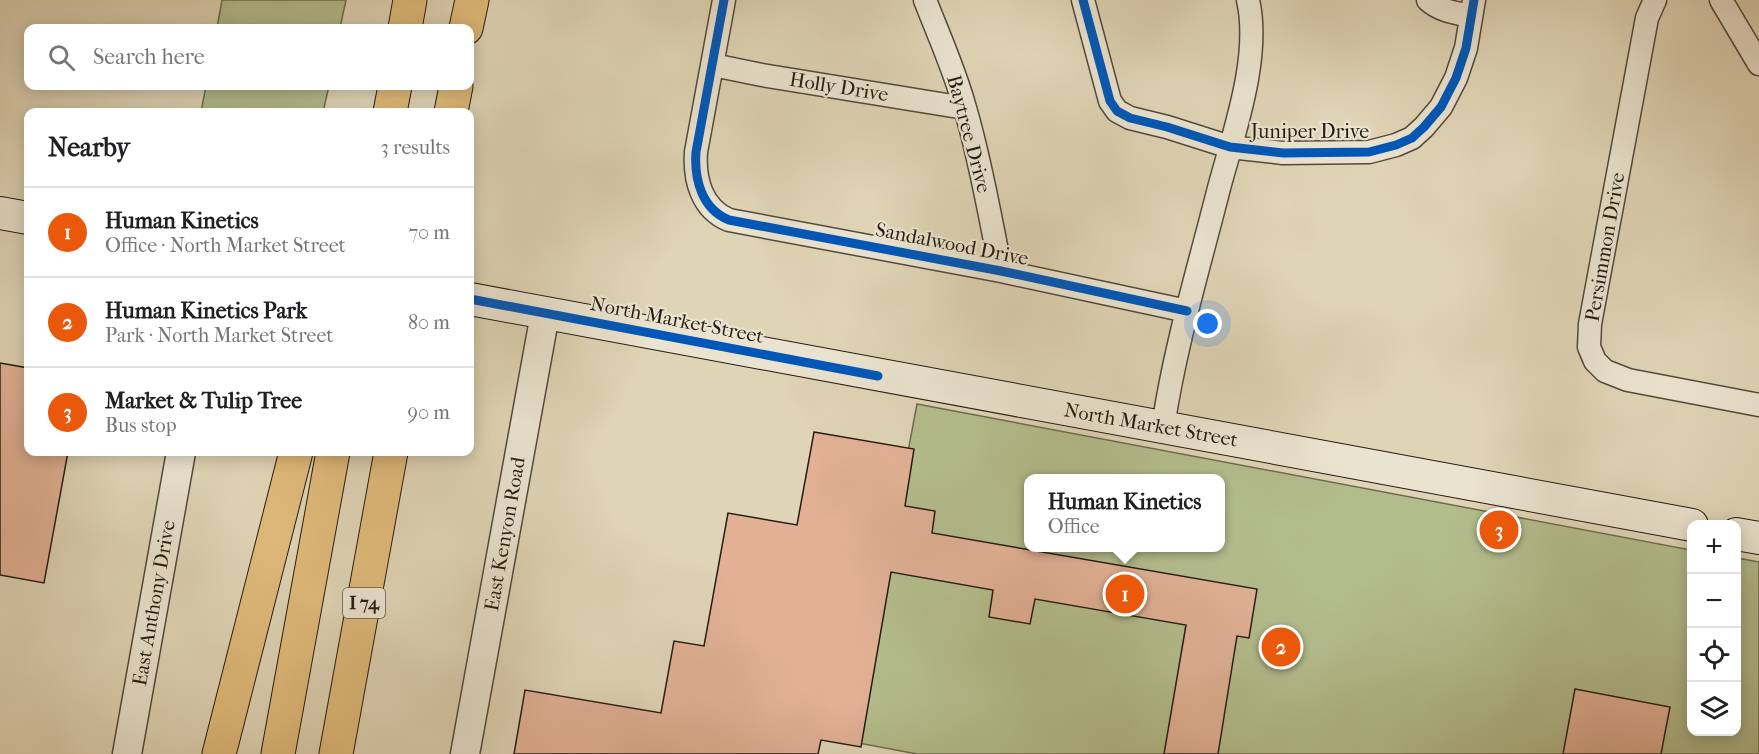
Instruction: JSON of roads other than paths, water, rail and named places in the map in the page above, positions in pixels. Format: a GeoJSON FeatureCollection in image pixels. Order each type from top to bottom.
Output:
{"type":"FeatureCollection","features":[{"type":"Feature","properties":{"kind":"highway"},"geometry":{"type":"LineString","coordinates":[[406,24],[410,0]]}},
{"type":"Feature","properties":{"kind":"highway"},"geometry":{"type":"LineString","coordinates":[[467,24],[472,0]]}},
{"type":"Feature","properties":{"kind":"highway"},"geometry":{"type":"LineString","coordinates":[[391,108],[394,90]]}},
{"type":"Feature","properties":{"kind":"highway"},"geometry":{"type":"LineString","coordinates":[[452,108],[455,90]]}},
{"type":"Feature","properties":{"kind":"highway"},"geometry":{"type":"LineString","coordinates":[[219,754],[295,456]]}},
{"type":"Feature","properties":{"kind":"highway"},"geometry":{"type":"LineString","coordinates":[[278,754],[332,456]]}},
{"type":"Feature","properties":{"kind":"highway","name":"I 74"},"geometry":{"type":"LineString","coordinates":[[336,754],[391,456]]}},
{"type":"Feature","properties":{"kind":"highway"},"geometry":{"type":"LineString","coordinates":[[357,754],[392,456]]}},
{"type":"Feature","properties":{"kind":"main road"},"geometry":{"type":"LineString","coordinates":[[0,213],[24,217]]}},
{"type":"Feature","properties":{"kind":"main road","name":"North Market Street"},"geometry":{"type":"LineString","coordinates":[[474,300],[1687,524]]}},
{"type":"Feature","properties":{"kind":"main road"},"geometry":{"type":"LineString","coordinates":[[1741,535],[1759,538]]}},
{"type":"Feature","properties":{"kind":"street"},"geometry":{"type":"LineString","coordinates":[[713,65],[724,0]]}},
{"type":"Feature","properties":{"kind":"street","name":"Baytree Drive"},"geometry":{"type":"LineString","coordinates":[[925,0],[950,62],[965,108],[980,165],[1001,271]]}},
{"type":"Feature","properties":{"kind":"street"},"geometry":{"type":"LineString","coordinates":[[1083,0],[1110,101],[1117,111],[1130,118],[1230,147],[1245,88],[1252,41],[1248,0]]}},
{"type":"Feature","properties":{"kind":"street"},"geometry":{"type":"LineString","coordinates":[[1428,0],[1451,13],[1472,8]]}},
{"type":"Feature","properties":{"kind":"street","name":"Persimmon Drive"},"geometry":{"type":"LineString","coordinates":[[1655,0],[1647,18],[1590,324],[1589,347],[1595,361],[1605,371],[1628,380],[1759,405]]}},
{"type":"Feature","properties":{"kind":"street"},"geometry":{"type":"LineString","coordinates":[[1721,0],[1759,64]]}},
{"type":"Feature","properties":{"kind":"street","name":"Juniper Drive"},"geometry":{"type":"LineString","coordinates":[[1163,427],[1169,388],[1187,311],[1230,147],[1283,153],[1369,152],[1412,138],[1424,128],[1441,107],[1456,78],[1466,48],[1472,8]]}},
{"type":"Feature","properties":{"kind":"street","name":"Holly Drive"},"geometry":{"type":"LineString","coordinates":[[713,65],[965,108]]}},
{"type":"Feature","properties":{"kind":"street","name":"Sandalwood Drive"},"geometry":{"type":"LineString","coordinates":[[713,65],[696,152],[695,170],[698,185],[707,202],[720,217],[1001,271],[1187,311]]}},
{"type":"Feature","properties":{"kind":"street","name":"East Kenyon Road"},"geometry":{"type":"LineString","coordinates":[[465,754],[545,314]]}},
{"type":"Feature","properties":{"kind":"street","name":"East Anthony Drive"},"geometry":{"type":"LineString","coordinates":[[126,754],[180,456]]}},
{"type":"Feature","properties":{"kind":"place","name":"Market & Tulip Tree"},"geometry":{"type":"Point","coordinates":[1499,530]}},
{"type":"Feature","properties":{"kind":"place","name":"Human Kinetics"},"geometry":{"type":"Point","coordinates":[1125,594]}},
{"type":"Feature","properties":{"kind":"place","name":"Human Kinetics Park"},"geometry":{"type":"Point","coordinates":[1281,647]}}]}
